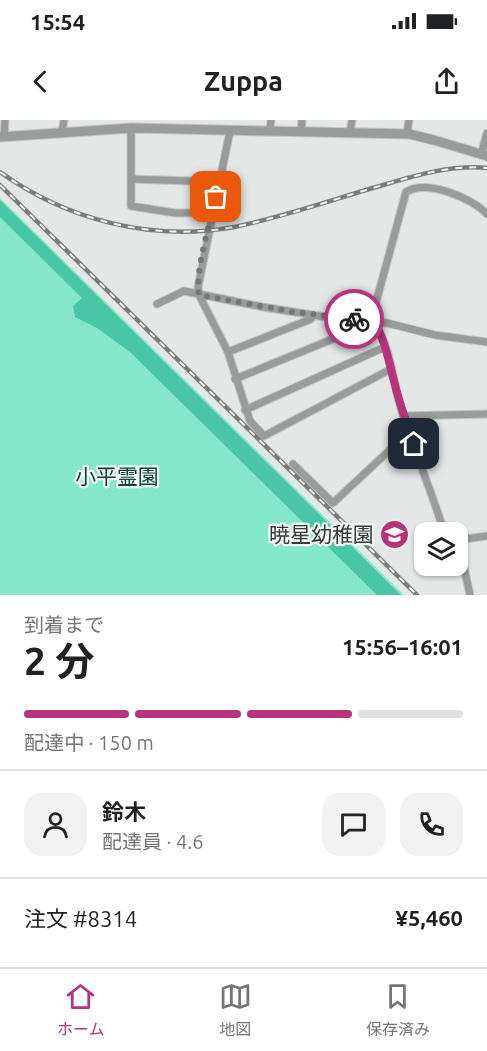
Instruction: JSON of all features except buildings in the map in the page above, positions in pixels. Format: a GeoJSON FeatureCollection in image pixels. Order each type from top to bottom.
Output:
{"type":"FeatureCollection","features":[{"type":"Feature","properties":{"kind":"street"},"geometry":{"type":"LineString","coordinates":[[5,120],[2,137],[131,128],[230,131],[270,125],[301,132],[407,134],[484,156],[487,133]]}},
{"type":"Feature","properties":{"kind":"street"},"geometry":{"type":"LineString","coordinates":[[62,133],[64,120]]}},
{"type":"Feature","properties":{"kind":"street"},"geometry":{"type":"LineString","coordinates":[[301,132],[302,120]]}},
{"type":"Feature","properties":{"kind":"street"},"geometry":{"type":"LineString","coordinates":[[350,133],[352,120]]}},
{"type":"Feature","properties":{"kind":"street"},"geometry":{"type":"LineString","coordinates":[[407,134],[409,120]]}},
{"type":"Feature","properties":{"kind":"street"},"geometry":{"type":"LineString","coordinates":[[131,128],[131,206],[175,213],[213,213]]}},
{"type":"Feature","properties":{"kind":"street"},"geometry":{"type":"LineString","coordinates":[[230,131],[198,287],[199,295],[228,352],[250,421],[264,436],[391,369]]}},
{"type":"Feature","properties":{"kind":"street"},"geometry":{"type":"LineString","coordinates":[[131,179],[219,182]]}},
{"type":"Feature","properties":{"kind":"street"},"geometry":{"type":"LineString","coordinates":[[441,522],[403,416],[385,347],[372,321],[406,192],[422,188],[447,191],[480,207],[487,214]]}},
{"type":"Feature","properties":{"kind":"street"},"geometry":{"type":"LineString","coordinates":[[157,304],[184,291],[314,315],[387,323],[435,335],[487,342]]}},
{"type":"Feature","properties":{"kind":"street"},"geometry":{"type":"LineString","coordinates":[[228,352],[311,319],[314,315]]}},
{"type":"Feature","properties":{"kind":"street"},"geometry":{"type":"LineString","coordinates":[[235,379],[372,321]]}},
{"type":"Feature","properties":{"kind":"street"},"geometry":{"type":"LineString","coordinates":[[245,410],[385,347]]}},
{"type":"Feature","properties":{"kind":"street"},"geometry":{"type":"LineString","coordinates":[[403,416],[487,414]]}},
{"type":"Feature","properties":{"kind":"street"},"geometry":{"type":"LineString","coordinates":[[293,464],[333,503],[410,431]]}},
{"type":"Feature","properties":{"kind":"street"},"geometry":{"type":"LineString","coordinates":[[468,539],[487,536]]}},
{"type":"Feature","properties":{"kind":"street"},"geometry":{"type":"LineString","coordinates":[[466,576],[470,595]]}},
{"type":"Feature","properties":{"kind":"green space","name":"小平霊園"},"geometry":{"type":"Polygon","coordinates":[[[0,198],[404,595],[0,595],[0,198]]]}},
{"type":"Feature","properties":{"kind":"green space"},"geometry":{"type":"Polygon","coordinates":[[[0,200],[401,595],[377,595],[130,352],[97,328],[75,317],[73,306],[82,298],[0,217],[0,200]]]}},
{"type":"Feature","properties":{"kind":"railway"},"geometry":{"type":"LineString","coordinates":[[0,172],[53,203],[111,223],[142,229],[203,231],[234,227],[284,215],[426,173],[456,168],[487,168]]}},
{"type":"Feature","properties":{"kind":"railway"},"geometry":{"type":"LineString","coordinates":[[0,185],[417,595]]}},
{"type":"Feature","properties":{"kind":"way so far"},"geometry":{"type":"LineString","coordinates":[[216,197],[200,270],[199,295],[332,318],[354,319]]}},
{"type":"Feature","properties":{"kind":"place","name":"暁星幼稚園"},"geometry":{"type":"Point","coordinates":[395,535]}},
{"type":"Feature","properties":{"kind":"route"},"geometry":{"type":"LineString","coordinates":[[354,319],[374,322],[378,327],[403,416],[414,444]]}}]}
